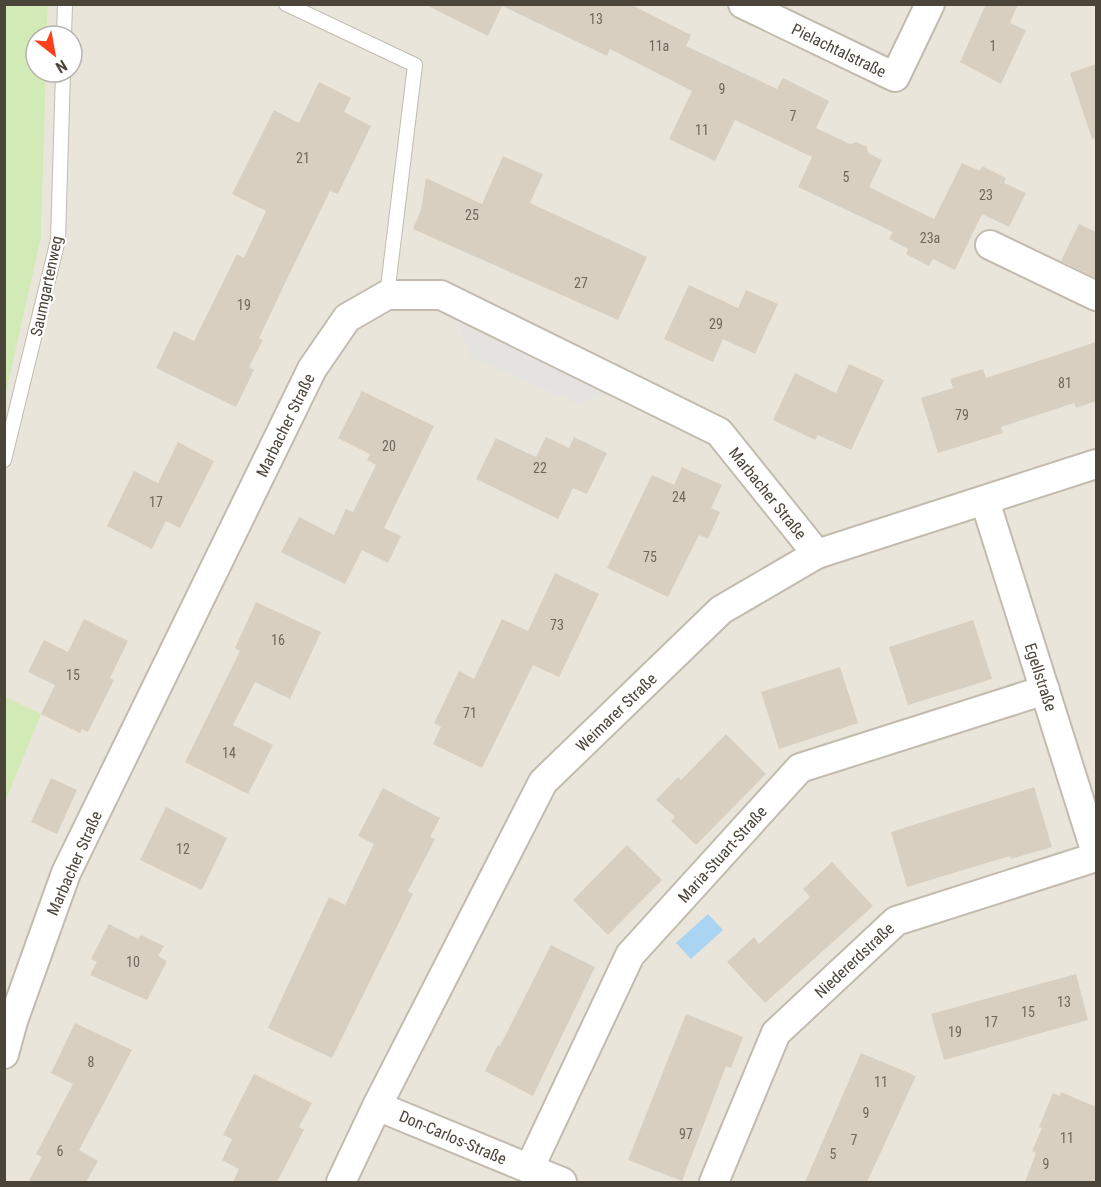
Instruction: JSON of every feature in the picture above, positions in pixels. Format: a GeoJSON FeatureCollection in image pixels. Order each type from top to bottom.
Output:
{"type":"FeatureCollection","features":[{"type":"Feature","properties":{"kind":"street","name":"Pielachtalstraße"},"geometry":{"type":"LineString","coordinates":[[743,4],[895,77],[930,4]]}},
{"type":"Feature","properties":{"kind":"street"},"geometry":{"type":"LineString","coordinates":[[990,245],[1096,296]]}},
{"type":"Feature","properties":{"kind":"street","name":"Marbacher Straße"},"geometry":{"type":"LineString","coordinates":[[4,1054],[13,1021],[66,873],[312,369],[347,318],[387,296],[441,295],[719,432],[818,554]]}},
{"type":"Feature","properties":{"kind":"street","name":"Weimarer Straße"},"geometry":{"type":"LineString","coordinates":[[340,1182],[543,782],[721,610],[818,554],[1096,464]]}},
{"type":"Feature","properties":{"kind":"street","name":"Egellstraße"},"geometry":{"type":"LineString","coordinates":[[985,501],[1096,855]]}},
{"type":"Feature","properties":{"kind":"street","name":"Maria-Stuart-Straße"},"geometry":{"type":"LineString","coordinates":[[529,1169],[630,955],[800,768],[1045,690]]}},
{"type":"Feature","properties":{"kind":"street","name":"Niedererdstraße"},"geometry":{"type":"LineString","coordinates":[[714,1182],[776,1033],[896,921],[1096,855]]}},
{"type":"Feature","properties":{"kind":"street","name":"Don-Carlos-Straße"},"geometry":{"type":"LineString","coordinates":[[377,1106],[562,1182]]}},
{"type":"Feature","properties":{"kind":"lane"},"geometry":{"type":"LineString","coordinates":[[64,24],[65,4]]}},
{"type":"Feature","properties":{"kind":"lane"},"geometry":{"type":"LineString","coordinates":[[286,4],[415,65],[387,296]]}},
{"type":"Feature","properties":{"kind":"lane","name":"Saumgartenweg"},"geometry":{"type":"LineString","coordinates":[[4,460],[58,240],[63,84]]}},
{"type":"Feature","properties":{"kind":"shaded area"},"geometry":{"type":"Polygon","coordinates":[[[48,5],[1096,5],[1096,1182],[5,1182],[4,396],[41,238],[46,84],[84,84],[84,24],[47,24],[48,5]]]}},
{"type":"Feature","properties":{"kind":"shaded area"},"geometry":{"type":"Polygon","coordinates":[[[465,307],[610,393],[578,404],[471,357],[458,323],[465,307]]]}},
{"type":"Feature","properties":{"kind":"green space"},"geometry":{"type":"Polygon","coordinates":[[[5,4],[48,5],[47,24],[24,24],[24,84],[46,84],[41,238],[5,396],[5,4]]]}},
{"type":"Feature","properties":{"kind":"green space"},"geometry":{"type":"Polygon","coordinates":[[[5,697],[41,714],[5,802],[5,697]]]}},
{"type":"Feature","properties":{"kind":"water"},"geometry":{"type":"Polygon","coordinates":[[[708,914],[723,930],[691,959],[676,943],[708,914]]]}},
{"type":"Feature","properties":{"kind":"building"},"geometry":{"type":"Polygon","coordinates":[[[424,4],[630,4],[691,35],[686,46],[777,89],[783,78],[829,101],[816,128],[850,144],[857,142],[867,147],[868,153],[882,160],[869,187],[934,219],[962,163],[980,171],[982,166],[1006,178],[1004,183],[1026,193],[1009,227],[982,214],[955,270],[933,259],[929,266],[906,254],[908,249],[889,239],[893,232],[798,187],[812,157],[735,120],[715,161],[669,139],[692,91],[610,49],[607,56],[502,6],[488,36],[424,4]]]}},
{"type":"Feature","properties":{"kind":"building"},"geometry":{"type":"Polygon","coordinates":[[[986,4],[1018,4],[1010,23],[1026,30],[1001,84],[960,62],[986,4]]]}},
{"type":"Feature","properties":{"kind":"building"},"geometry":{"type":"Polygon","coordinates":[[[1096,64],[1096,138],[1092,139],[1070,73],[1096,64]]]}},
{"type":"Feature","properties":{"kind":"building"},"geometry":{"type":"Polygon","coordinates":[[[319,82],[351,98],[344,112],[371,126],[338,194],[330,191],[287,279],[259,338],[263,340],[249,367],[254,370],[236,407],[156,368],[174,331],[194,341],[237,254],[244,258],[266,211],[232,194],[274,110],[299,123],[319,82]]]}},
{"type":"Feature","properties":{"kind":"building"},"geometry":{"type":"Polygon","coordinates":[[[503,156],[543,174],[530,203],[647,257],[618,320],[413,229],[421,210],[426,178],[482,204],[503,156]]]}},
{"type":"Feature","properties":{"kind":"building"},"geometry":{"type":"Polygon","coordinates":[[[1079,224],[1096,232],[1096,278],[1061,261],[1079,224]]]}},
{"type":"Feature","properties":{"kind":"building"},"geometry":{"type":"Polygon","coordinates":[[[689,285],[738,308],[746,290],[778,304],[755,354],[723,339],[713,362],[664,339],[689,285]]]}},
{"type":"Feature","properties":{"kind":"building"},"geometry":{"type":"Polygon","coordinates":[[[1096,342],[1096,401],[1076,408],[1074,403],[1001,427],[1003,433],[938,453],[921,398],[953,388],[950,379],[983,369],[986,378],[1096,342]]]}},
{"type":"Feature","properties":{"kind":"building"},"geometry":{"type":"Polygon","coordinates":[[[849,364],[884,380],[851,450],[818,435],[815,440],[773,420],[795,373],[836,393],[849,364]]]}},
{"type":"Feature","properties":{"kind":"building"},"geometry":{"type":"Polygon","coordinates":[[[362,391],[434,426],[384,528],[401,536],[388,563],[362,550],[345,584],[281,552],[299,517],[334,535],[346,509],[353,512],[376,465],[367,460],[370,454],[338,438],[362,391]]]}},
{"type":"Feature","properties":{"kind":"building"},"geometry":{"type":"Polygon","coordinates":[[[546,437],[569,448],[574,437],[607,453],[587,494],[573,488],[558,519],[476,479],[496,438],[536,457],[546,437]]]}},
{"type":"Feature","properties":{"kind":"building"},"geometry":{"type":"Polygon","coordinates":[[[178,442],[214,461],[180,528],[166,521],[152,549],[107,526],[134,471],[158,483],[178,442]]]}},
{"type":"Feature","properties":{"kind":"building"},"geometry":{"type":"Polygon","coordinates":[[[682,467],[722,485],[711,508],[720,512],[708,539],[699,535],[668,597],[607,568],[652,475],[674,485],[682,467]]]}},
{"type":"Feature","properties":{"kind":"building"},"geometry":{"type":"Polygon","coordinates":[[[555,573],[599,594],[559,677],[533,665],[482,768],[433,744],[441,727],[434,723],[459,671],[474,679],[502,619],[528,631],[555,573]]]}},
{"type":"Feature","properties":{"kind":"building"},"geometry":{"type":"Polygon","coordinates":[[[256,602],[321,632],[290,699],[255,682],[233,725],[273,745],[248,794],[185,762],[240,651],[235,648],[256,602]]]}},
{"type":"Feature","properties":{"kind":"building"},"geometry":{"type":"Polygon","coordinates":[[[84,619],[128,641],[110,678],[114,680],[88,732],[82,729],[80,733],[41,714],[55,685],[28,672],[44,640],[68,652],[84,619]]]}},
{"type":"Feature","properties":{"kind":"building"},"geometry":{"type":"Polygon","coordinates":[[[973,620],[992,679],[908,705],[889,647],[973,620]]]}},
{"type":"Feature","properties":{"kind":"building"},"geometry":{"type":"Polygon","coordinates":[[[840,667],[858,723],[779,749],[761,692],[840,667]]]}},
{"type":"Feature","properties":{"kind":"building"},"geometry":{"type":"Polygon","coordinates":[[[726,734],[766,774],[696,845],[671,821],[675,817],[656,800],[678,777],[681,780],[726,734]]]}},
{"type":"Feature","properties":{"kind":"building"},"geometry":{"type":"Polygon","coordinates":[[[51,778],[77,790],[57,834],[31,822],[51,778]]]}},
{"type":"Feature","properties":{"kind":"building"},"geometry":{"type":"Polygon","coordinates":[[[1034,787],[1052,847],[1011,859],[1010,856],[907,887],[891,832],[1034,787]]]}},
{"type":"Feature","properties":{"kind":"building"},"geometry":{"type":"Polygon","coordinates":[[[383,788],[440,818],[430,837],[435,839],[408,891],[413,894],[332,1058],[268,1028],[329,897],[345,905],[374,844],[358,836],[383,788]]]}},
{"type":"Feature","properties":{"kind":"building"},"geometry":{"type":"Polygon","coordinates":[[[166,807],[227,838],[202,890],[140,860],[166,807]]]}},
{"type":"Feature","properties":{"kind":"building"},"geometry":{"type":"Polygon","coordinates":[[[627,845],[662,880],[608,935],[573,900],[627,845]]]}},
{"type":"Feature","properties":{"kind":"building"},"geometry":{"type":"Polygon","coordinates":[[[832,862],[873,906],[765,1003],[727,962],[754,937],[759,944],[810,897],[803,889],[832,862]]]}},
{"type":"Feature","properties":{"kind":"building"},"geometry":{"type":"Polygon","coordinates":[[[109,924],[138,939],[141,935],[164,946],[158,956],[167,961],[147,1000],[90,975],[97,962],[91,959],[109,924]]]}},
{"type":"Feature","properties":{"kind":"building"},"geometry":{"type":"Polygon","coordinates":[[[551,945],[595,967],[533,1096],[485,1071],[551,945]]]}},
{"type":"Feature","properties":{"kind":"building"},"geometry":{"type":"Polygon","coordinates":[[[1076,974],[1088,1020],[944,1060],[931,1014],[1076,974]]]}},
{"type":"Feature","properties":{"kind":"building"},"geometry":{"type":"Polygon","coordinates":[[[686,1014],[743,1037],[731,1068],[726,1066],[682,1181],[628,1160],[686,1014]]]}},
{"type":"Feature","properties":{"kind":"building"},"geometry":{"type":"Polygon","coordinates":[[[75,1023],[132,1050],[79,1150],[98,1161],[86,1182],[28,1182],[42,1157],[36,1154],[73,1084],[51,1073],[75,1023]]]}},
{"type":"Feature","properties":{"kind":"building"},"geometry":{"type":"Polygon","coordinates":[[[861,1053],[916,1076],[867,1182],[805,1182],[861,1053]]]}},
{"type":"Feature","properties":{"kind":"building"},"geometry":{"type":"Polygon","coordinates":[[[254,1074],[312,1103],[299,1127],[304,1130],[277,1182],[233,1182],[239,1169],[222,1160],[232,1139],[223,1135],[254,1074]]]}},
{"type":"Feature","properties":{"kind":"building"},"geometry":{"type":"Polygon","coordinates":[[[1061,1092],[1096,1107],[1096,1182],[1025,1182],[1036,1153],[1032,1151],[1042,1128],[1039,1127],[1053,1093],[1060,1096],[1061,1092]]]}}]}
